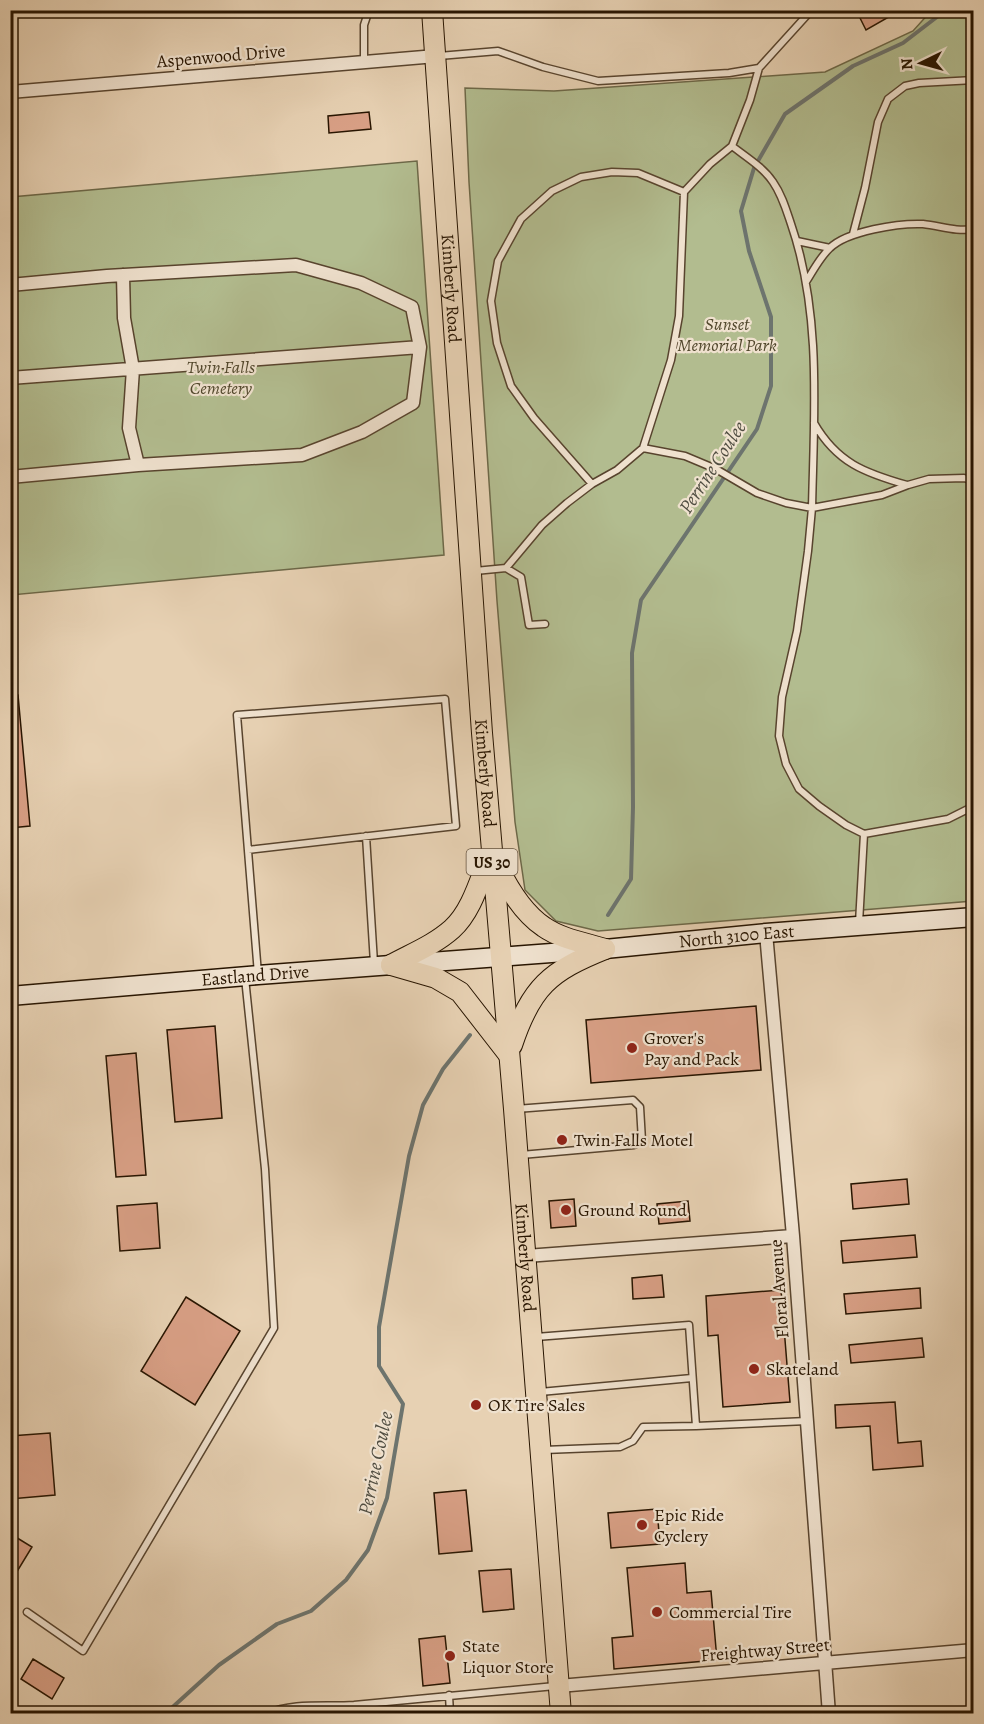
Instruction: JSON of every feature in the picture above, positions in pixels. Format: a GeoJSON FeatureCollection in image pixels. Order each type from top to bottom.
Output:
{"type":"FeatureCollection","features":[{"type":"Feature","properties":{"kind":"main road","name":"Kimberly Road"},"geometry":{"type":"LineString","coordinates":[[432,10],[491,853],[526,1256],[561,1713]]}},
{"type":"Feature","properties":{"kind":"main road"},"geometry":{"type":"LineString","coordinates":[[491,853],[507,885],[521,905],[544,928],[606,949]]}},
{"type":"Feature","properties":{"kind":"main road"},"geometry":{"type":"LineString","coordinates":[[382,966],[424,948],[453,929],[470,904],[491,853]]}},
{"type":"Feature","properties":{"kind":"main road","name":"North 3100 East"},"geometry":{"type":"LineString","coordinates":[[501,956],[974,917]]}},
{"type":"Feature","properties":{"kind":"main road"},"geometry":{"type":"LineString","coordinates":[[509,1055],[529,1002],[541,986],[556,972],[606,949]]}},
{"type":"Feature","properties":{"kind":"main road","name":"Eastland Drive"},"geometry":{"type":"LineString","coordinates":[[10,996],[501,956]]}},
{"type":"Feature","properties":{"kind":"main road"},"geometry":{"type":"LineString","coordinates":[[382,966],[436,978],[460,992],[509,1055]]}},
{"type":"Feature","properties":{"kind":"street","name":"Aspenwood Drive"},"geometry":{"type":"LineString","coordinates":[[10,92],[436,56]]}},
{"type":"Feature","properties":{"kind":"street"},"geometry":{"type":"LineString","coordinates":[[10,285],[123,275],[296,265],[361,283],[412,307],[420,347],[413,403],[362,432],[302,456],[138,465],[10,477]]}},
{"type":"Feature","properties":{"kind":"street"},"geometry":{"type":"LineString","coordinates":[[123,275],[124,318],[133,369],[129,428],[138,465]]}},
{"type":"Feature","properties":{"kind":"street"},"geometry":{"type":"LineString","coordinates":[[10,378],[420,347]]}},
{"type":"Feature","properties":{"kind":"street","name":"Floral Avenue"},"geometry":{"type":"LineString","coordinates":[[766,933],[793,1236],[829,1713]]}},
{"type":"Feature","properties":{"kind":"street"},"geometry":{"type":"LineString","coordinates":[[526,1256],[793,1236]]}},
{"type":"Feature","properties":{"kind":"street","name":"Freightway Street"},"geometry":{"type":"LineString","coordinates":[[559,1686],[974,1650]]}},
{"type":"Feature","properties":{"kind":"lane"},"geometry":{"type":"LineString","coordinates":[[364,61],[364,25],[369,10]]}},
{"type":"Feature","properties":{"kind":"lane"},"geometry":{"type":"LineString","coordinates":[[506,568],[542,525],[567,503],[592,484],[617,470],[643,448],[671,360],[679,316],[684,192],[710,164],[732,146],[750,100],[759,68],[813,10]]}},
{"type":"Feature","properties":{"kind":"lane"},"geometry":{"type":"LineString","coordinates":[[436,56],[498,51],[543,67],[598,81],[729,73],[759,68]]}},
{"type":"Feature","properties":{"kind":"lane"},"geometry":{"type":"LineString","coordinates":[[853,234],[866,188],[878,122],[888,99],[905,86],[974,80]]}},
{"type":"Feature","properties":{"kind":"lane"},"geometry":{"type":"LineString","coordinates":[[732,146],[767,173],[781,197],[796,241],[806,282],[813,343],[812,508],[798,620],[782,697],[779,736],[786,764],[800,789],[846,825],[864,834],[948,819],[974,806]]}},
{"type":"Feature","properties":{"kind":"lane"},"geometry":{"type":"LineString","coordinates":[[592,484],[534,418],[511,386],[497,343],[491,301],[498,261],[521,219],[552,191],[581,177],[612,172],[638,173],[684,192]]}},
{"type":"Feature","properties":{"kind":"lane"},"geometry":{"type":"LineString","coordinates":[[806,282],[830,248],[853,234],[922,224],[961,231],[974,229]]}},
{"type":"Feature","properties":{"kind":"lane"},"geometry":{"type":"LineString","coordinates":[[796,241],[830,248]]}},
{"type":"Feature","properties":{"kind":"lane"},"geometry":{"type":"LineString","coordinates":[[814,423],[825,442],[850,465],[877,477],[908,485]]}},
{"type":"Feature","properties":{"kind":"lane"},"geometry":{"type":"LineString","coordinates":[[643,448],[685,456],[716,468],[757,493],[786,503],[812,508],[882,495],[929,479],[964,478],[974,481]]}},
{"type":"Feature","properties":{"kind":"lane"},"geometry":{"type":"LineString","coordinates":[[471,572],[506,568],[521,578],[529,625],[545,624]]}},
{"type":"Feature","properties":{"kind":"lane"},"geometry":{"type":"LineString","coordinates":[[27,1612],[83,1651],[274,1328],[251,975],[248,850],[237,716],[445,699],[456,826],[248,850]]}},
{"type":"Feature","properties":{"kind":"lane"},"geometry":{"type":"LineString","coordinates":[[859,927],[864,834]]}},
{"type":"Feature","properties":{"kind":"lane"},"geometry":{"type":"LineString","coordinates":[[366,836],[382,966]]}},
{"type":"Feature","properties":{"kind":"lane"},"geometry":{"type":"LineString","coordinates":[[514,1109],[633,1100],[640,1107],[642,1141],[634,1145],[517,1156]]}},
{"type":"Feature","properties":{"kind":"lane"},"geometry":{"type":"LineString","coordinates":[[532,1338],[689,1325],[696,1426]]}},
{"type":"Feature","properties":{"kind":"lane"},"geometry":{"type":"LineString","coordinates":[[536,1393],[692,1378]]}},
{"type":"Feature","properties":{"kind":"lane"},"geometry":{"type":"LineString","coordinates":[[541,1450],[620,1447],[633,1441],[643,1427],[807,1420]]}},
{"type":"Feature","properties":{"kind":"lane"},"geometry":{"type":"LineString","coordinates":[[267,1713],[302,1707],[352,1705],[559,1686]]}},
{"type":"Feature","properties":{"kind":"lane"},"geometry":{"type":"LineString","coordinates":[[449,1695],[450,1713]]}},
{"type":"Feature","properties":{"kind":"green space","name":"Sunset Memorial Park"},"geometry":{"type":"Polygon","coordinates":[[[931,11],[973,11],[973,901],[598,931],[556,921],[525,890],[515,822],[497,601],[469,182],[465,88],[554,91],[825,72],[913,31],[931,11]]]}},
{"type":"Feature","properties":{"kind":"green space","name":"Twin Falls Cemetery"},"geometry":{"type":"Polygon","coordinates":[[[417,161],[444,555],[11,595],[11,197],[417,161]]]}},
{"type":"Feature","properties":{"kind":"building"},"geometry":{"type":"Polygon","coordinates":[[[856,10],[901,10],[866,30],[856,10]]]}},
{"type":"Feature","properties":{"kind":"building"},"geometry":{"type":"Polygon","coordinates":[[[369,112],[371,129],[329,133],[328,116],[369,112]]]}},
{"type":"Feature","properties":{"kind":"building"},"geometry":{"type":"Polygon","coordinates":[[[18,695],[30,826],[10,828],[10,696],[18,695]]]}},
{"type":"Feature","properties":{"kind":"building"},"geometry":{"type":"Polygon","coordinates":[[[756,1006],[761,1070],[591,1083],[586,1020],[756,1006]]]}},
{"type":"Feature","properties":{"kind":"building"},"geometry":{"type":"Polygon","coordinates":[[[215,1026],[222,1118],[175,1122],[167,1030],[215,1026]]]}},
{"type":"Feature","properties":{"kind":"building"},"geometry":{"type":"Polygon","coordinates":[[[136,1053],[146,1175],[116,1177],[106,1056],[136,1053]]]}},
{"type":"Feature","properties":{"kind":"building"},"geometry":{"type":"Polygon","coordinates":[[[907,1179],[909,1204],[853,1209],[851,1184],[907,1179]]]}},
{"type":"Feature","properties":{"kind":"building"},"geometry":{"type":"Polygon","coordinates":[[[574,1199],[576,1226],[551,1228],[549,1201],[574,1199]]]}},
{"type":"Feature","properties":{"kind":"building"},"geometry":{"type":"Polygon","coordinates":[[[688,1201],[690,1221],[659,1224],[657,1204],[688,1201]]]}},
{"type":"Feature","properties":{"kind":"building"},"geometry":{"type":"Polygon","coordinates":[[[157,1203],[160,1248],[120,1251],[117,1206],[157,1203]]]}},
{"type":"Feature","properties":{"kind":"building"},"geometry":{"type":"Polygon","coordinates":[[[915,1235],[917,1257],[843,1263],[841,1241],[915,1235]]]}},
{"type":"Feature","properties":{"kind":"building"},"geometry":{"type":"Polygon","coordinates":[[[662,1275],[664,1297],[633,1299],[632,1278],[662,1275]]]}},
{"type":"Feature","properties":{"kind":"building"},"geometry":{"type":"Polygon","coordinates":[[[920,1288],[921,1308],[846,1314],[844,1294],[920,1288]]]}},
{"type":"Feature","properties":{"kind":"building","name":"Skateland"},"geometry":{"type":"Polygon","coordinates":[[[781,1290],[790,1402],[723,1407],[718,1335],[708,1336],[706,1296],[781,1290]]]}},
{"type":"Feature","properties":{"kind":"building"},"geometry":{"type":"Polygon","coordinates":[[[186,1297],[240,1331],[195,1405],[141,1371],[186,1297]]]}},
{"type":"Feature","properties":{"kind":"building"},"geometry":{"type":"Polygon","coordinates":[[[922,1338],[924,1357],[851,1363],[849,1345],[922,1338]]]}},
{"type":"Feature","properties":{"kind":"building"},"geometry":{"type":"Polygon","coordinates":[[[895,1402],[898,1443],[921,1441],[923,1466],[873,1470],[870,1426],[836,1428],[835,1405],[895,1402]]]}},
{"type":"Feature","properties":{"kind":"building"},"geometry":{"type":"Polygon","coordinates":[[[50,1433],[55,1495],[10,1499],[10,1436],[50,1433]]]}},
{"type":"Feature","properties":{"kind":"building"},"geometry":{"type":"Polygon","coordinates":[[[466,1490],[472,1551],[439,1554],[434,1493],[466,1490]]]}},
{"type":"Feature","properties":{"kind":"building"},"geometry":{"type":"Polygon","coordinates":[[[657,1509],[660,1544],[611,1548],[608,1513],[657,1509]]]}},
{"type":"Feature","properties":{"kind":"building"},"geometry":{"type":"Polygon","coordinates":[[[14,1536],[32,1547],[10,1583],[10,1542],[14,1536]]]}},
{"type":"Feature","properties":{"kind":"building"},"geometry":{"type":"Polygon","coordinates":[[[685,1563],[687,1593],[711,1591],[717,1660],[614,1669],[612,1638],[633,1636],[627,1568],[685,1563]]]}},
{"type":"Feature","properties":{"kind":"building"},"geometry":{"type":"Polygon","coordinates":[[[511,1569],[514,1609],[483,1612],[479,1571],[511,1569]]]}},
{"type":"Feature","properties":{"kind":"building"},"geometry":{"type":"Polygon","coordinates":[[[445,1636],[450,1683],[423,1686],[419,1639],[445,1636]]]}},
{"type":"Feature","properties":{"kind":"building"},"geometry":{"type":"Polygon","coordinates":[[[33,1659],[64,1678],[52,1699],[21,1679],[33,1659]]]}},
{"type":"Feature","properties":{"kind":"waterway","name":"Perrine Coulee"},"geometry":{"type":"LineString","coordinates":[[608,915],[631,879],[632,653],[641,600],[757,429],[771,386],[771,317],[749,251],[741,211],[754,168],[785,114],[853,66],[903,43],[946,10]]}},
{"type":"Feature","properties":{"kind":"waterway","name":"Perrine Coulee"},"geometry":{"type":"LineString","coordinates":[[165,1714],[219,1665],[277,1624],[311,1611],[346,1580],[368,1550],[387,1498],[403,1404],[379,1366],[379,1327],[409,1156],[423,1105],[443,1069],[470,1035]]}},
{"type":"Feature","properties":{"kind":"place","name":"Grover's Pay and Pack"},"geometry":{"type":"Point","coordinates":[632,1048]}},
{"type":"Feature","properties":{"kind":"place","name":"Twin Falls Motel"},"geometry":{"type":"Point","coordinates":[562,1140]}},
{"type":"Feature","properties":{"kind":"place","name":"Ground Round"},"geometry":{"type":"Point","coordinates":[566,1210]}},
{"type":"Feature","properties":{"kind":"place","name":"Skateland"},"geometry":{"type":"Point","coordinates":[754,1369]}},
{"type":"Feature","properties":{"kind":"place","name":"OK Tire Sales"},"geometry":{"type":"Point","coordinates":[476,1405]}},
{"type":"Feature","properties":{"kind":"place","name":"Epic Ride Cyclery"},"geometry":{"type":"Point","coordinates":[642,1525]}},
{"type":"Feature","properties":{"kind":"place","name":"Commercial Tire"},"geometry":{"type":"Point","coordinates":[657,1612]}},
{"type":"Feature","properties":{"kind":"place","name":"State Liquor Store"},"geometry":{"type":"Point","coordinates":[450,1656]}}]}
